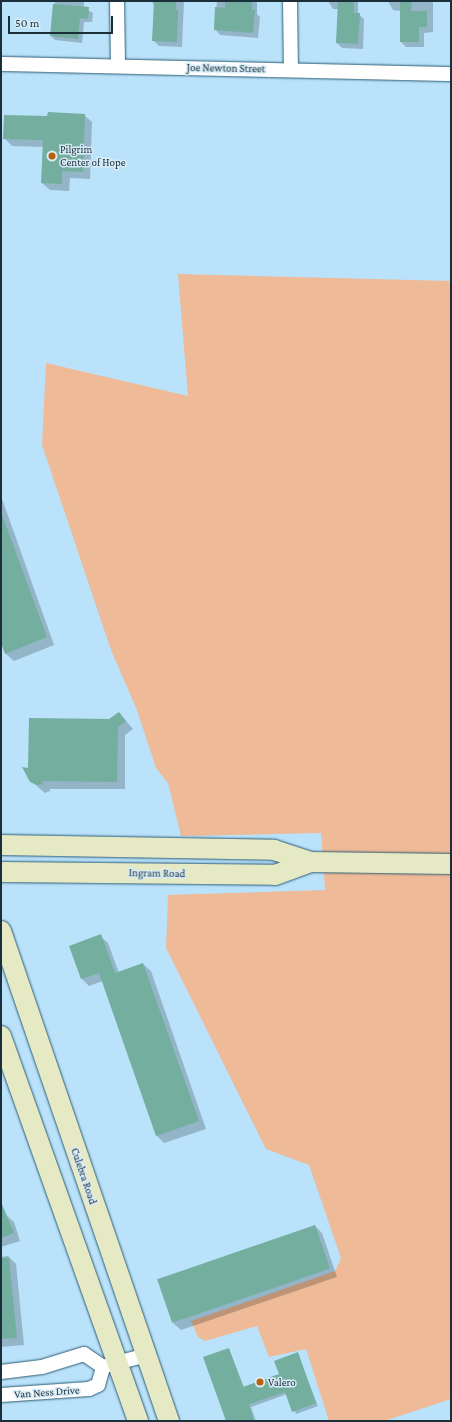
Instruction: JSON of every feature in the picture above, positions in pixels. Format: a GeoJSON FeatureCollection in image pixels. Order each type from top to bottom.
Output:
{"type":"FeatureCollection","features":[{"type":"Feature","properties":{"kind":"main road","name":"Ingram Road"},"geometry":{"type":"LineString","coordinates":[[1,845],[274,850],[310,862],[451,864]]}},
{"type":"Feature","properties":{"kind":"main road","name":"Ingram Road"},"geometry":{"type":"LineString","coordinates":[[1,872],[276,875],[310,862]]}},
{"type":"Feature","properties":{"kind":"main road","name":"Culebra Road"},"geometry":{"type":"LineString","coordinates":[[1,931],[169,1421]]}},
{"type":"Feature","properties":{"kind":"main road"},"geometry":{"type":"LineString","coordinates":[[1,1036],[110,1365],[138,1421]]}},
{"type":"Feature","properties":{"kind":"street"},"geometry":{"type":"LineString","coordinates":[[117,1],[118,66]]}},
{"type":"Feature","properties":{"kind":"street"},"geometry":{"type":"LineString","coordinates":[[290,1],[291,70]]}},
{"type":"Feature","properties":{"kind":"street","name":"Joe Newton Street"},"geometry":{"type":"LineString","coordinates":[[1,64],[451,74]]}},
{"type":"Feature","properties":{"kind":"street"},"geometry":{"type":"LineString","coordinates":[[1,1372],[42,1367],[84,1354],[110,1365],[146,1355]]}},
{"type":"Feature","properties":{"kind":"street","name":"Van Ness Drive"},"geometry":{"type":"LineString","coordinates":[[1,1395],[89,1389],[98,1385],[110,1365]]}},
{"type":"Feature","properties":{"kind":"shaded area"},"geometry":{"type":"Polygon","coordinates":[[[178,274],[451,281],[451,1399],[384,1421],[329,1421],[306,1349],[269,1357],[257,1326],[205,1341],[198,1337],[191,1321],[335,1271],[341,1258],[309,1165],[266,1149],[166,948],[168,895],[325,890],[321,833],[181,836],[168,783],[156,768],[137,710],[111,650],[42,445],[46,363],[188,396],[178,274]]]}},
{"type":"Feature","properties":{"kind":"building"},"geometry":{"type":"Polygon","coordinates":[[[154,1],[176,1],[176,10],[178,10],[177,42],[152,41],[154,1]]]}},
{"type":"Feature","properties":{"kind":"building"},"geometry":{"type":"Polygon","coordinates":[[[225,1],[252,1],[252,10],[255,10],[253,33],[214,30],[215,7],[225,8],[225,1]]]}},
{"type":"Feature","properties":{"kind":"building"},"geometry":{"type":"Polygon","coordinates":[[[338,1],[354,1],[354,13],[360,13],[358,44],[336,43],[338,1]]]}},
{"type":"Feature","properties":{"kind":"building"},"geometry":{"type":"Polygon","coordinates":[[[400,1],[412,1],[411,11],[427,11],[427,27],[419,27],[419,42],[400,42],[400,1]]]}},
{"type":"Feature","properties":{"kind":"building"},"geometry":{"type":"Polygon","coordinates":[[[53,4],[89,7],[88,19],[80,18],[78,39],[50,36],[53,4]]]}},
{"type":"Feature","properties":{"kind":"building","name":"Pilgrim Center of Hope"},"geometry":{"type":"Polygon","coordinates":[[[48,112],[85,114],[83,172],[62,171],[62,184],[41,183],[43,140],[3,139],[4,115],[47,116],[48,112]]]}},
{"type":"Feature","properties":{"kind":"building"},"geometry":{"type":"Polygon","coordinates":[[[1,512],[47,637],[5,654],[1,643],[1,512]]]}},
{"type":"Feature","properties":{"kind":"building"},"geometry":{"type":"Polygon","coordinates":[[[119,712],[126,721],[118,727],[117,782],[43,781],[43,784],[37,785],[30,782],[22,767],[28,768],[29,718],[109,719],[119,712]]]}},
{"type":"Feature","properties":{"kind":"building"},"geometry":{"type":"Polygon","coordinates":[[[101,934],[115,973],[143,963],[199,1121],[156,1136],[99,973],[81,979],[69,946],[101,934]]]}},
{"type":"Feature","properties":{"kind":"building"},"geometry":{"type":"Polygon","coordinates":[[[1,1202],[14,1233],[1,1238],[1,1202]]]}},
{"type":"Feature","properties":{"kind":"building"},"geometry":{"type":"Polygon","coordinates":[[[315,1225],[330,1268],[172,1323],[157,1279],[315,1225]]]}},
{"type":"Feature","properties":{"kind":"building"},"geometry":{"type":"Polygon","coordinates":[[[1,1258],[9,1258],[17,1338],[1,1339],[1,1258]]]}},
{"type":"Feature","properties":{"kind":"building"},"geometry":{"type":"Polygon","coordinates":[[[229,1348],[243,1387],[279,1374],[274,1361],[298,1352],[316,1403],[292,1412],[285,1392],[249,1404],[254,1421],[226,1421],[203,1357],[229,1348]]]}},
{"type":"Feature","properties":{"kind":"place","name":"Pilgrim Center of Hope"},"geometry":{"type":"Point","coordinates":[52,156]}},
{"type":"Feature","properties":{"kind":"place","name":"Valero"},"geometry":{"type":"Point","coordinates":[260,1382]}}]}
